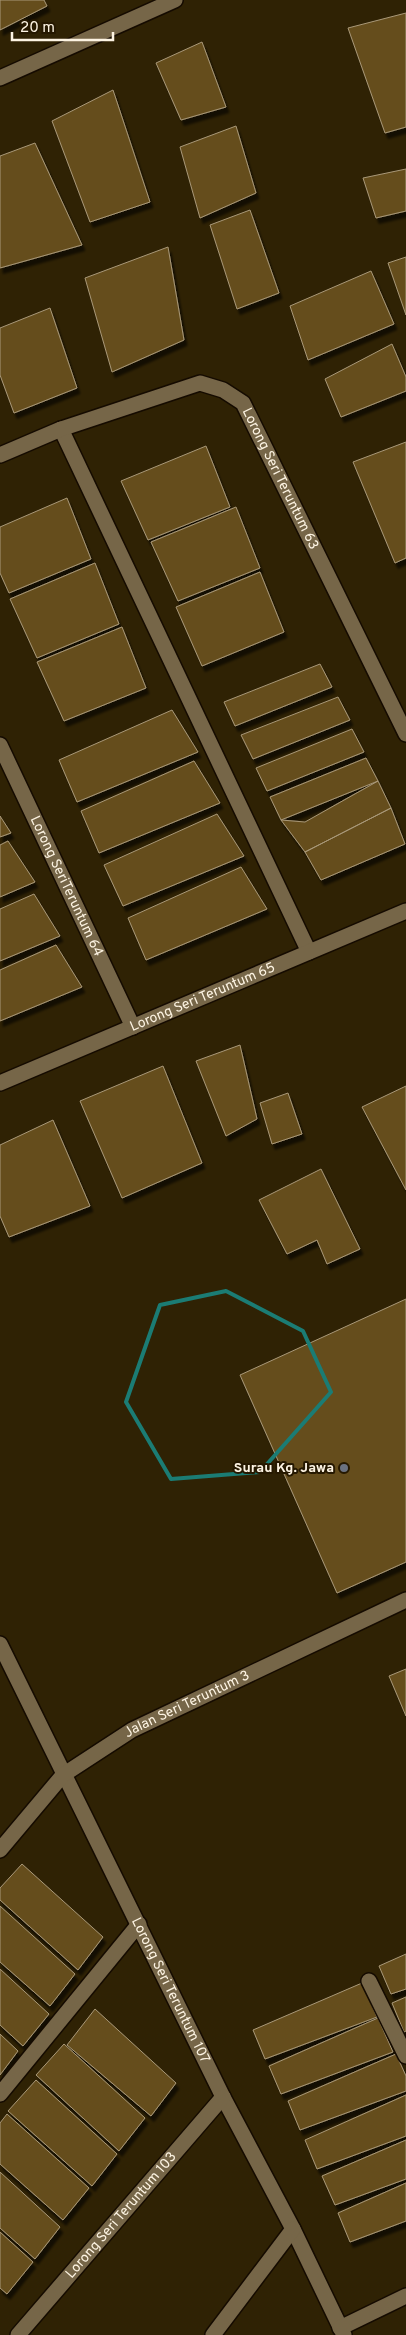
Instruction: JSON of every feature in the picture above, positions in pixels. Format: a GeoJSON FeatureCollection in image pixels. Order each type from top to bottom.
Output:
{"type":"FeatureCollection","features":[{"type":"Feature","properties":{"kind":"street"},"geometry":{"type":"LineString","coordinates":[[0,78],[175,0]]}},
{"type":"Feature","properties":{"kind":"street","name":"Lorong Seri Teruntum 63"},"geometry":{"type":"LineString","coordinates":[[0,455],[62,429],[200,383],[224,390],[243,404],[406,734]]}},
{"type":"Feature","properties":{"kind":"street"},"geometry":{"type":"LineString","coordinates":[[62,429],[309,952]]}},
{"type":"Feature","properties":{"kind":"street","name":"Lorong SeriTeruntum 64"},"geometry":{"type":"LineString","coordinates":[[0,745],[133,1027]]}},
{"type":"Feature","properties":{"kind":"street","name":"Lorong Seri Teruntum 65"},"geometry":{"type":"LineString","coordinates":[[0,1083],[406,911]]}},
{"type":"Feature","properties":{"kind":"street","name":"Jalan Seri Teruntum 3"},"geometry":{"type":"LineString","coordinates":[[0,1850],[63,1775],[132,1730],[406,1600]]}},
{"type":"Feature","properties":{"kind":"street","name":"Lorong Seri Teruntum 107"},"geometry":{"type":"LineString","coordinates":[[0,1644],[223,2097],[293,2229],[342,2332]]}},
{"type":"Feature","properties":{"kind":"street"},"geometry":{"type":"LineString","coordinates":[[0,2094],[139,1924]]}},
{"type":"Feature","properties":{"kind":"street"},"geometry":{"type":"LineString","coordinates":[[369,1980],[406,2056]]}},
{"type":"Feature","properties":{"kind":"street","name":"Lorong Seri Teruntum 103"},"geometry":{"type":"LineString","coordinates":[[18,2335],[223,2097]]}},
{"type":"Feature","properties":{"kind":"street"},"geometry":{"type":"LineString","coordinates":[[213,2335],[293,2229]]}},
{"type":"Feature","properties":{"kind":"street"},"geometry":{"type":"LineString","coordinates":[[342,2332],[406,2296]]}},
{"type":"Feature","properties":{"kind":"highlighted area"},"geometry":{"type":"Polygon","coordinates":[[[226,1291],[303,1331],[331,1392],[260,1472],[171,1479],[126,1402],[160,1305],[226,1291]]]}},
{"type":"Feature","properties":{"kind":"building"},"geometry":{"type":"Polygon","coordinates":[[[0,0],[44,0],[47,6],[0,30],[0,0]]]}},
{"type":"Feature","properties":{"kind":"building"},"geometry":{"type":"Polygon","coordinates":[[[406,13],[406,127],[385,133],[348,28],[406,13]]]}},
{"type":"Feature","properties":{"kind":"building"},"geometry":{"type":"Polygon","coordinates":[[[202,42],[226,107],[181,120],[156,63],[202,42]]]}},
{"type":"Feature","properties":{"kind":"building"},"geometry":{"type":"Polygon","coordinates":[[[113,90],[150,202],[90,222],[52,121],[113,90]]]}},
{"type":"Feature","properties":{"kind":"building"},"geometry":{"type":"Polygon","coordinates":[[[236,126],[256,193],[200,218],[180,147],[236,126]]]}},
{"type":"Feature","properties":{"kind":"building"},"geometry":{"type":"Polygon","coordinates":[[[35,143],[82,245],[0,268],[0,156],[35,143]]]}},
{"type":"Feature","properties":{"kind":"building"},"geometry":{"type":"Polygon","coordinates":[[[406,169],[406,211],[376,218],[363,178],[406,169]]]}},
{"type":"Feature","properties":{"kind":"building"},"geometry":{"type":"Polygon","coordinates":[[[250,210],[279,293],[237,309],[210,225],[250,210]]]}},
{"type":"Feature","properties":{"kind":"building"},"geometry":{"type":"Polygon","coordinates":[[[168,247],[184,340],[112,372],[85,278],[168,247]]]}},
{"type":"Feature","properties":{"kind":"building"},"geometry":{"type":"Polygon","coordinates":[[[406,257],[406,315],[388,263],[406,257]]]}},
{"type":"Feature","properties":{"kind":"building"},"geometry":{"type":"Polygon","coordinates":[[[371,271],[394,324],[308,360],[290,306],[371,271]]]}},
{"type":"Feature","properties":{"kind":"building"},"geometry":{"type":"Polygon","coordinates":[[[50,308],[77,388],[14,413],[0,375],[0,328],[50,308]]]}},
{"type":"Feature","properties":{"kind":"building"},"geometry":{"type":"Polygon","coordinates":[[[392,344],[406,377],[406,391],[341,417],[325,379],[392,344]]]}},
{"type":"Feature","properties":{"kind":"building"},"geometry":{"type":"Polygon","coordinates":[[[406,442],[406,558],[395,563],[353,462],[406,442]]]}},
{"type":"Feature","properties":{"kind":"building"},"geometry":{"type":"Polygon","coordinates":[[[206,446],[230,507],[148,540],[121,481],[206,446]]]}},
{"type":"Feature","properties":{"kind":"building"},"geometry":{"type":"Polygon","coordinates":[[[67,498],[91,559],[9,593],[0,573],[0,527],[67,498]]]}},
{"type":"Feature","properties":{"kind":"building"},"geometry":{"type":"Polygon","coordinates":[[[236,507],[260,568],[178,601],[151,542],[236,507]]]}},
{"type":"Feature","properties":{"kind":"building"},"geometry":{"type":"Polygon","coordinates":[[[95,563],[119,624],[37,658],[10,599],[95,563]]]}},
{"type":"Feature","properties":{"kind":"building"},"geometry":{"type":"Polygon","coordinates":[[[260,572],[284,632],[202,666],[176,607],[260,572]]]}},
{"type":"Feature","properties":{"kind":"building"},"geometry":{"type":"Polygon","coordinates":[[[122,627],[146,688],[64,721],[37,662],[122,627]]]}},
{"type":"Feature","properties":{"kind":"building"},"geometry":{"type":"Polygon","coordinates":[[[320,664],[332,687],[235,726],[224,702],[320,664]]]}},
{"type":"Feature","properties":{"kind":"building"},"geometry":{"type":"Polygon","coordinates":[[[338,697],[350,720],[253,759],[241,735],[338,697]]]}},
{"type":"Feature","properties":{"kind":"building"},"geometry":{"type":"Polygon","coordinates":[[[172,710],[198,752],[77,802],[59,760],[172,710]]]}},
{"type":"Feature","properties":{"kind":"building"},"geometry":{"type":"Polygon","coordinates":[[[352,729],[364,752],[267,791],[256,768],[352,729]]]}},
{"type":"Feature","properties":{"kind":"building"},"geometry":{"type":"Polygon","coordinates":[[[366,758],[378,781],[281,820],[270,797],[366,758]]]}},
{"type":"Feature","properties":{"kind":"building"},"geometry":{"type":"Polygon","coordinates":[[[194,761],[220,803],[99,853],[81,811],[194,761]]]}},
{"type":"Feature","properties":{"kind":"building"},"geometry":{"type":"Polygon","coordinates":[[[378,781],[391,808],[305,852],[281,820],[305,822],[378,781]]]}},
{"type":"Feature","properties":{"kind":"building"},"geometry":{"type":"Polygon","coordinates":[[[391,808],[405,844],[321,880],[305,852],[391,808]]]}},
{"type":"Feature","properties":{"kind":"building"},"geometry":{"type":"Polygon","coordinates":[[[217,814],[244,856],[123,906],[104,865],[217,814]]]}},
{"type":"Feature","properties":{"kind":"building"},"geometry":{"type":"Polygon","coordinates":[[[0,816],[11,833],[0,837],[0,816]]]}},
{"type":"Feature","properties":{"kind":"building"},"geometry":{"type":"Polygon","coordinates":[[[8,841],[35,882],[0,897],[0,845],[8,841]]]}},
{"type":"Feature","properties":{"kind":"building"},"geometry":{"type":"Polygon","coordinates":[[[241,867],[267,909],[146,960],[128,918],[241,867]]]}},
{"type":"Feature","properties":{"kind":"building"},"geometry":{"type":"Polygon","coordinates":[[[34,894],[60,936],[0,961],[0,909],[34,894]]]}},
{"type":"Feature","properties":{"kind":"building"},"geometry":{"type":"Polygon","coordinates":[[[56,945],[82,987],[0,1021],[0,970],[56,945]]]}},
{"type":"Feature","properties":{"kind":"building"},"geometry":{"type":"Polygon","coordinates":[[[240,1045],[257,1119],[226,1136],[196,1061],[240,1045]]]}},
{"type":"Feature","properties":{"kind":"building"},"geometry":{"type":"Polygon","coordinates":[[[163,1066],[202,1163],[122,1198],[80,1101],[163,1066]]]}},
{"type":"Feature","properties":{"kind":"building"},"geometry":{"type":"Polygon","coordinates":[[[406,1086],[406,1190],[362,1107],[406,1086]]]}},
{"type":"Feature","properties":{"kind":"building"},"geometry":{"type":"Polygon","coordinates":[[[288,1093],[302,1134],[272,1144],[260,1103],[288,1093]]]}},
{"type":"Feature","properties":{"kind":"building"},"geometry":{"type":"Polygon","coordinates":[[[53,1120],[90,1206],[9,1237],[0,1216],[0,1145],[53,1120]]]}},
{"type":"Feature","properties":{"kind":"building"},"geometry":{"type":"Polygon","coordinates":[[[321,1169],[360,1249],[327,1264],[317,1240],[287,1254],[259,1200],[321,1169]]]}},
{"type":"Feature","properties":{"kind":"building","name":"Surau Kg. Jawa"},"geometry":{"type":"Polygon","coordinates":[[[406,1299],[406,1562],[337,1593],[240,1375],[406,1299]]]}},
{"type":"Feature","properties":{"kind":"building"},"geometry":{"type":"Polygon","coordinates":[[[406,1669],[406,1716],[389,1676],[406,1669]]]}},
{"type":"Feature","properties":{"kind":"building"},"geometry":{"type":"Polygon","coordinates":[[[22,1864],[103,1937],[78,1970],[0,1900],[0,1888],[22,1864]]]}},
{"type":"Feature","properties":{"kind":"building"},"geometry":{"type":"Polygon","coordinates":[[[0,1906],[75,1974],[50,2006],[0,1962],[0,1906]]]}},
{"type":"Feature","properties":{"kind":"building"},"geometry":{"type":"Polygon","coordinates":[[[406,1954],[406,1989],[391,1994],[379,1966],[406,1954]]]}},
{"type":"Feature","properties":{"kind":"building"},"geometry":{"type":"Polygon","coordinates":[[[0,1969],[49,2014],[23,2046],[0,2025],[0,1969]]]}},
{"type":"Feature","properties":{"kind":"building"},"geometry":{"type":"Polygon","coordinates":[[[362,1983],[377,2017],[265,2059],[253,2030],[362,1983]]]}},
{"type":"Feature","properties":{"kind":"building"},"geometry":{"type":"Polygon","coordinates":[[[406,1997],[406,2031],[404,2032],[392,2003],[406,1997]]]}},
{"type":"Feature","properties":{"kind":"building"},"geometry":{"type":"Polygon","coordinates":[[[95,2009],[176,2083],[151,2116],[67,2045],[95,2009]]]}},
{"type":"Feature","properties":{"kind":"building"},"geometry":{"type":"Polygon","coordinates":[[[378,2018],[393,2052],[281,2094],[269,2066],[378,2018]]]}},
{"type":"Feature","properties":{"kind":"building"},"geometry":{"type":"Polygon","coordinates":[[[0,2034],[18,2051],[0,2075],[0,2034]]]}},
{"type":"Feature","properties":{"kind":"building"},"geometry":{"type":"Polygon","coordinates":[[[64,2044],[145,2118],[119,2151],[36,2075],[64,2044]]]}},
{"type":"Feature","properties":{"kind":"building"},"geometry":{"type":"Polygon","coordinates":[[[396,2054],[406,2076],[406,2091],[300,2130],[288,2101],[396,2054]]]}},
{"type":"Feature","properties":{"kind":"building"},"geometry":{"type":"Polygon","coordinates":[[[36,2080],[117,2154],[92,2186],[8,2111],[36,2080]]]}},
{"type":"Feature","properties":{"kind":"building"},"geometry":{"type":"Polygon","coordinates":[[[406,2095],[406,2136],[317,2169],[305,2140],[406,2095]]]}},
{"type":"Feature","properties":{"kind":"building"},"geometry":{"type":"Polygon","coordinates":[[[7,2114],[89,2188],[63,2220],[0,2164],[0,2123],[7,2114]]]}},
{"type":"Feature","properties":{"kind":"building"},"geometry":{"type":"Polygon","coordinates":[[[406,2140],[406,2179],[335,2205],[322,2176],[406,2140]]]}},
{"type":"Feature","properties":{"kind":"building"},"geometry":{"type":"Polygon","coordinates":[[[0,2172],[60,2227],[35,2259],[0,2228],[0,2172]]]}},
{"type":"Feature","properties":{"kind":"building"},"geometry":{"type":"Polygon","coordinates":[[[406,2183],[406,2221],[350,2242],[338,2213],[406,2183]]]}},
{"type":"Feature","properties":{"kind":"building"},"geometry":{"type":"Polygon","coordinates":[[[0,2232],[33,2262],[7,2294],[0,2288],[0,2232]]]}},
{"type":"Feature","properties":{"kind":"place","name":"Surau Kg. Jawa"},"geometry":{"type":"Point","coordinates":[344,1468]}}]}
